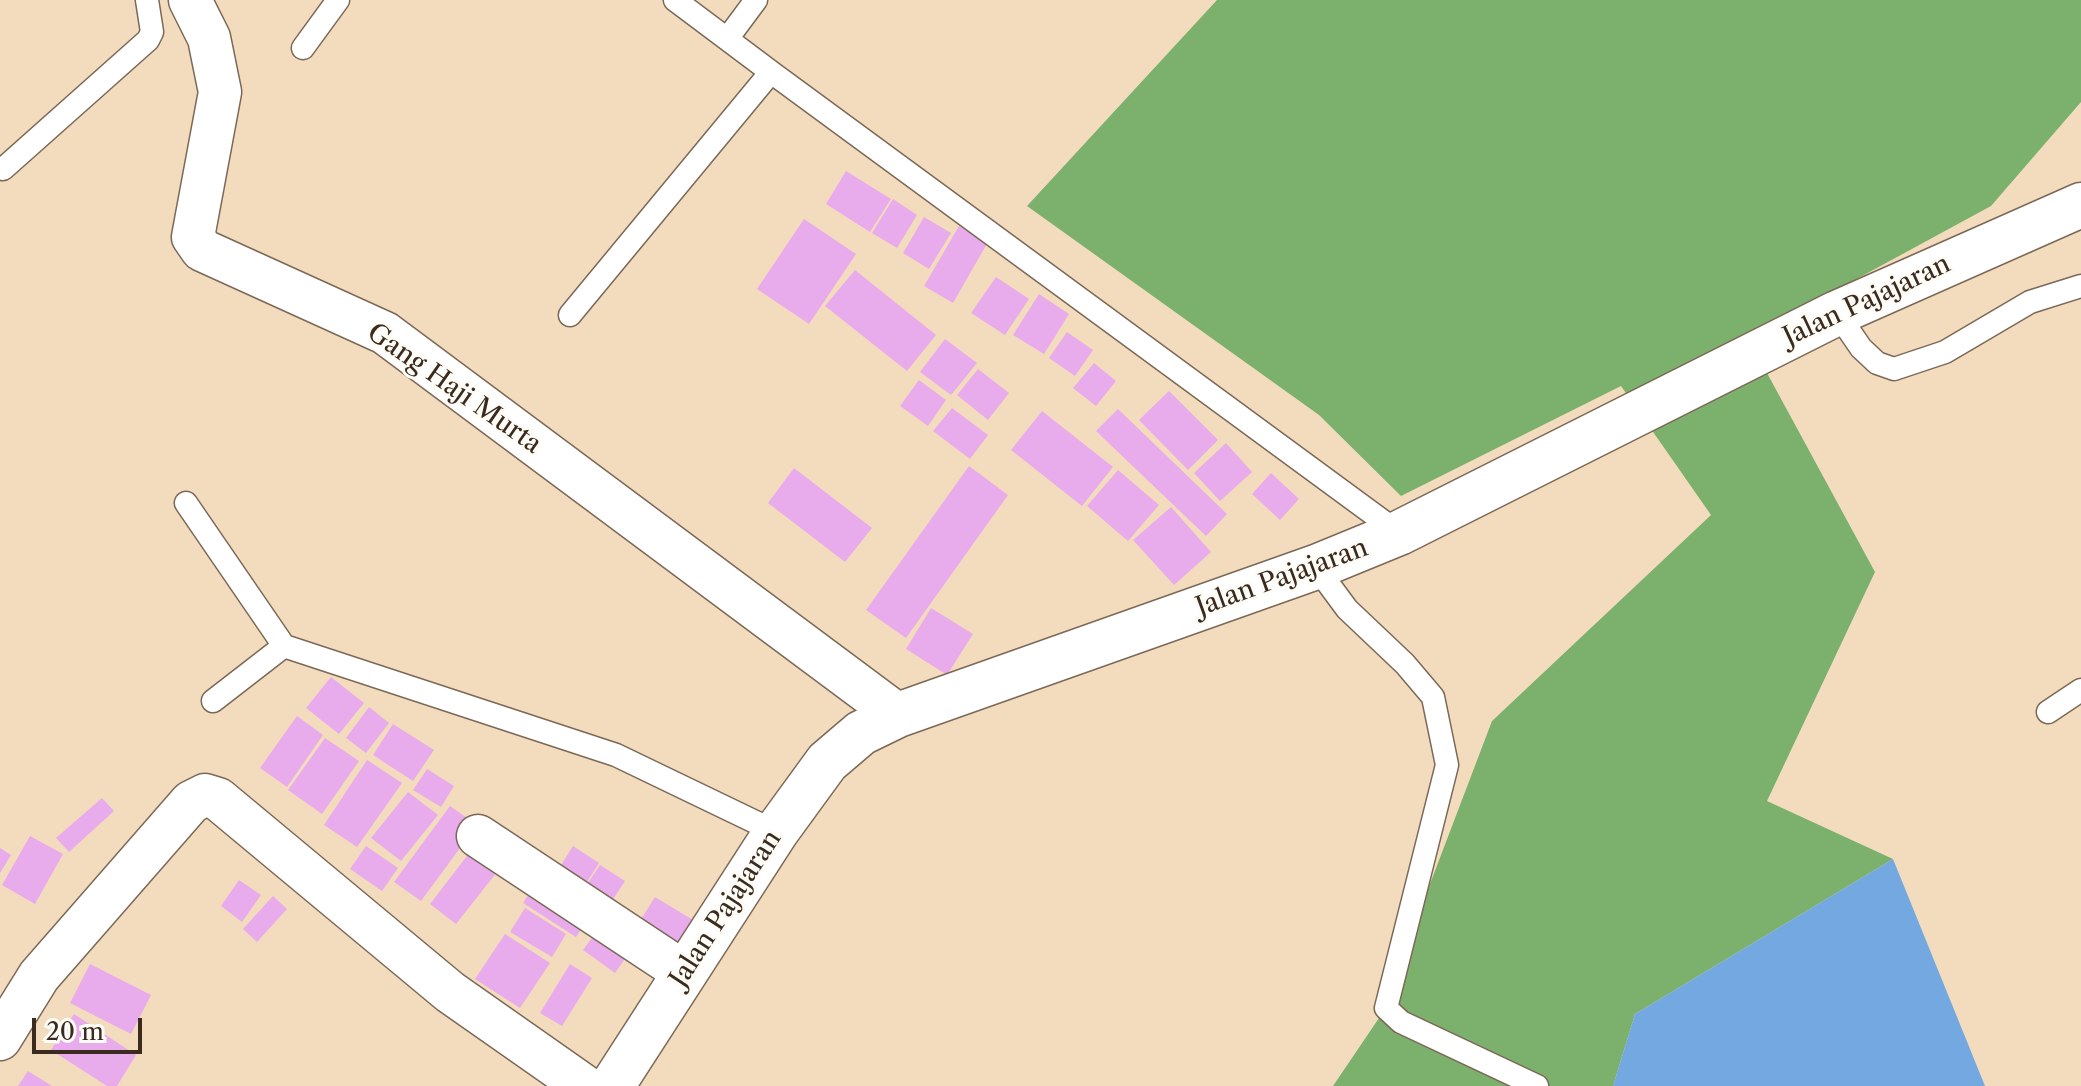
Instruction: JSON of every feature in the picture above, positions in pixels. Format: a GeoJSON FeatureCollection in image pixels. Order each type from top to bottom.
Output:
{"type":"FeatureCollection","features":[{"type":"Feature","properties":{"kind":"main road","name":"Jalan Pajajaran"},"geometry":{"type":"LineString","coordinates":[[612,1086],[776,832],[827,762],[861,733],[898,715],[1316,567],[1399,533],[1837,313],[2081,205]]}},
{"type":"Feature","properties":{"kind":"street","name":"Gang Haji Murta"},"geometry":{"type":"LineString","coordinates":[[190,0],[209,38],[220,92],[193,237],[202,250],[385,333],[898,715]]}},
{"type":"Feature","properties":{"kind":"street"},"geometry":{"type":"LineString","coordinates":[[0,1039],[39,976],[191,802],[205,795],[218,799],[450,992],[584,1086]]}},
{"type":"Feature","properties":{"kind":"street"},"geometry":{"type":"LineString","coordinates":[[478,836],[685,973]]}},
{"type":"Feature","properties":{"kind":"lane"},"geometry":{"type":"LineString","coordinates":[[3,169],[148,40],[152,32],[147,0]]}},
{"type":"Feature","properties":{"kind":"lane"},"geometry":{"type":"LineString","coordinates":[[303,48],[338,0]]}},
{"type":"Feature","properties":{"kind":"lane"},"geometry":{"type":"LineString","coordinates":[[675,0],[1399,533]]}},
{"type":"Feature","properties":{"kind":"lane"},"geometry":{"type":"LineString","coordinates":[[727,39],[756,0]]}},
{"type":"Feature","properties":{"kind":"lane"},"geometry":{"type":"LineString","coordinates":[[570,315],[771,72]]}},
{"type":"Feature","properties":{"kind":"lane"},"geometry":{"type":"LineString","coordinates":[[1837,313],[1869,356],[1877,363],[1894,369],[1945,352],[2030,302],[2081,286]]}},
{"type":"Feature","properties":{"kind":"lane"},"geometry":{"type":"LineString","coordinates":[[186,503],[284,646],[616,755],[776,832]]}},
{"type":"Feature","properties":{"kind":"lane"},"geometry":{"type":"LineString","coordinates":[[1316,567],[1347,609],[1405,664],[1433,697],[1447,765],[1386,1008],[1401,1022],[1537,1086]]}},
{"type":"Feature","properties":{"kind":"lane"},"geometry":{"type":"LineString","coordinates":[[213,701],[284,646]]}},
{"type":"Feature","properties":{"kind":"lane"},"geometry":{"type":"LineString","coordinates":[[2048,712],[2081,690]]}},
{"type":"Feature","properties":{"kind":"green space"},"geometry":{"type":"Polygon","coordinates":[[[1217,0],[2081,0],[2081,102],[1991,206],[1748,338],[1875,572],[1767,801],[1893,859],[1635,1014],[1613,1086],[1333,1086],[1379,1018],[1492,721],[1711,515],[1621,386],[1401,496],[1319,415],[1027,206],[1217,0]]]}},
{"type":"Feature","properties":{"kind":"water"},"geometry":{"type":"Polygon","coordinates":[[[1893,859],[1985,1086],[1613,1086],[1635,1014],[1893,859]]]}},
{"type":"Feature","properties":{"kind":"building"},"geometry":{"type":"Polygon","coordinates":[[[846,171],[891,199],[870,232],[826,204],[846,171]]]}},
{"type":"Feature","properties":{"kind":"building"},"geometry":{"type":"Polygon","coordinates":[[[893,199],[917,215],[897,248],[872,233],[893,199]]]}},
{"type":"Feature","properties":{"kind":"building"},"geometry":{"type":"Polygon","coordinates":[[[924,217],[951,233],[929,269],[903,253],[924,217]]]}},
{"type":"Feature","properties":{"kind":"building"},"geometry":{"type":"Polygon","coordinates":[[[804,219],[856,254],[809,324],[757,289],[804,219]]]}},
{"type":"Feature","properties":{"kind":"building"},"geometry":{"type":"Polygon","coordinates":[[[959,226],[988,242],[953,303],[924,286],[959,226]]]}},
{"type":"Feature","properties":{"kind":"building"},"geometry":{"type":"Polygon","coordinates":[[[855,270],[936,335],[907,371],[825,306],[855,270]]]}},
{"type":"Feature","properties":{"kind":"building"},"geometry":{"type":"Polygon","coordinates":[[[996,277],[1029,299],[1005,335],[971,313],[996,277]]]}},
{"type":"Feature","properties":{"kind":"building"},"geometry":{"type":"Polygon","coordinates":[[[1039,294],[1069,314],[1044,354],[1013,335],[1039,294]]]}},
{"type":"Feature","properties":{"kind":"building"},"geometry":{"type":"Polygon","coordinates":[[[1067,332],[1093,350],[1075,376],[1049,358],[1067,332]]]}},
{"type":"Feature","properties":{"kind":"building"},"geometry":{"type":"Polygon","coordinates":[[[945,339],[977,363],[951,395],[920,372],[945,339]]]}},
{"type":"Feature","properties":{"kind":"building"},"geometry":{"type":"Polygon","coordinates":[[[1094,363],[1116,381],[1096,406],[1073,388],[1094,363]]]}},
{"type":"Feature","properties":{"kind":"building"},"geometry":{"type":"Polygon","coordinates":[[[978,369],[1009,393],[988,420],[957,395],[978,369]]]}},
{"type":"Feature","properties":{"kind":"building"},"geometry":{"type":"Polygon","coordinates":[[[919,380],[946,400],[928,426],[900,406],[919,380]]]}},
{"type":"Feature","properties":{"kind":"building"},"geometry":{"type":"Polygon","coordinates":[[[1169,391],[1218,440],[1188,470],[1139,420],[1169,391]]]}},
{"type":"Feature","properties":{"kind":"building"},"geometry":{"type":"Polygon","coordinates":[[[952,408],[988,435],[970,459],[933,431],[952,408]]]}},
{"type":"Feature","properties":{"kind":"building"},"geometry":{"type":"Polygon","coordinates":[[[1118,409],[1227,514],[1206,536],[1096,431],[1118,409]]]}},
{"type":"Feature","properties":{"kind":"building"},"geometry":{"type":"Polygon","coordinates":[[[1042,411],[1113,467],[1082,506],[1011,450],[1042,411]]]}},
{"type":"Feature","properties":{"kind":"building"},"geometry":{"type":"Polygon","coordinates":[[[1226,443],[1252,472],[1220,501],[1194,473],[1226,443]]]}},
{"type":"Feature","properties":{"kind":"building"},"geometry":{"type":"Polygon","coordinates":[[[969,466],[1008,495],[906,638],[866,610],[969,466]]]}},
{"type":"Feature","properties":{"kind":"building"},"geometry":{"type":"Polygon","coordinates":[[[794,468],[872,528],[845,562],[768,503],[794,468]]]}},
{"type":"Feature","properties":{"kind":"building"},"geometry":{"type":"Polygon","coordinates":[[[1118,470],[1159,505],[1128,541],[1087,506],[1118,470]]]}},
{"type":"Feature","properties":{"kind":"building"},"geometry":{"type":"Polygon","coordinates":[[[1271,473],[1299,499],[1280,520],[1252,494],[1271,473]]]}},
{"type":"Feature","properties":{"kind":"building"},"geometry":{"type":"Polygon","coordinates":[[[1171,507],[1211,552],[1174,585],[1133,540],[1171,507]]]}},
{"type":"Feature","properties":{"kind":"building"},"geometry":{"type":"Polygon","coordinates":[[[931,608],[973,634],[947,675],[906,649],[931,608]]]}},
{"type":"Feature","properties":{"kind":"building"},"geometry":{"type":"Polygon","coordinates":[[[331,677],[364,703],[339,734],[306,708],[331,677]]]}},
{"type":"Feature","properties":{"kind":"building"},"geometry":{"type":"Polygon","coordinates":[[[369,707],[389,723],[366,753],[346,738],[369,707]]]}},
{"type":"Feature","properties":{"kind":"building"},"geometry":{"type":"Polygon","coordinates":[[[297,716],[323,735],[287,787],[260,768],[297,716]]]}},
{"type":"Feature","properties":{"kind":"building"},"geometry":{"type":"Polygon","coordinates":[[[393,724],[434,750],[413,781],[373,755],[393,724]]]}},
{"type":"Feature","properties":{"kind":"building"},"geometry":{"type":"Polygon","coordinates":[[[325,738],[359,761],[322,814],[288,790],[325,738]]]}},
{"type":"Feature","properties":{"kind":"building"},"geometry":{"type":"Polygon","coordinates":[[[367,760],[402,783],[357,847],[324,825],[367,760]]]}},
{"type":"Feature","properties":{"kind":"building"},"geometry":{"type":"Polygon","coordinates":[[[427,769],[454,786],[441,807],[413,790],[427,769]]]}},
{"type":"Feature","properties":{"kind":"building"},"geometry":{"type":"Polygon","coordinates":[[[408,792],[438,815],[401,861],[371,838],[408,792]]]}},
{"type":"Feature","properties":{"kind":"building"},"geometry":{"type":"Polygon","coordinates":[[[102,798],[114,811],[69,852],[56,838],[102,798]]]}},
{"type":"Feature","properties":{"kind":"building"},"geometry":{"type":"Polygon","coordinates":[[[450,806],[477,825],[421,901],[394,882],[450,806]]]}},
{"type":"Feature","properties":{"kind":"building"},"geometry":{"type":"Polygon","coordinates":[[[30,836],[63,854],[35,904],[2,885],[30,836]]]}},
{"type":"Feature","properties":{"kind":"building"},"geometry":{"type":"Polygon","coordinates":[[[366,846],[398,868],[382,891],[350,869],[366,846]]]}},
{"type":"Feature","properties":{"kind":"building"},"geometry":{"type":"Polygon","coordinates":[[[573,846],[599,863],[579,895],[553,878],[573,846]]]}},
{"type":"Feature","properties":{"kind":"building"},"geometry":{"type":"Polygon","coordinates":[[[0,848],[11,855],[0,873],[0,848]]]}},
{"type":"Feature","properties":{"kind":"building"},"geometry":{"type":"Polygon","coordinates":[[[470,852],[497,872],[456,924],[430,904],[470,852]]]}},
{"type":"Feature","properties":{"kind":"building"},"geometry":{"type":"Polygon","coordinates":[[[600,865],[625,881],[604,913],[579,896],[600,865]]]}},
{"type":"Feature","properties":{"kind":"building"},"geometry":{"type":"Polygon","coordinates":[[[539,878],[592,913],[576,937],[523,903],[539,878]]]}},
{"type":"Feature","properties":{"kind":"building"},"geometry":{"type":"Polygon","coordinates":[[[239,880],[261,895],[242,922],[221,906],[239,880]]]}},
{"type":"Feature","properties":{"kind":"building"},"geometry":{"type":"Polygon","coordinates":[[[273,896],[287,909],[257,942],[243,929],[273,896]]]}},
{"type":"Feature","properties":{"kind":"building"},"geometry":{"type":"Polygon","coordinates":[[[655,897],[693,920],[671,956],[633,932],[655,897]]]}},
{"type":"Feature","properties":{"kind":"building"},"geometry":{"type":"Polygon","coordinates":[[[525,908],[566,934],[552,957],[510,932],[525,908]]]}},
{"type":"Feature","properties":{"kind":"building"},"geometry":{"type":"Polygon","coordinates":[[[602,924],[634,946],[615,973],[583,950],[602,924]]]}},
{"type":"Feature","properties":{"kind":"building"},"geometry":{"type":"Polygon","coordinates":[[[505,934],[550,963],[520,1008],[475,979],[505,934]]]}},
{"type":"Feature","properties":{"kind":"building"},"geometry":{"type":"Polygon","coordinates":[[[90,964],[151,995],[131,1034],[70,1003],[90,964]]]}},
{"type":"Feature","properties":{"kind":"building"},"geometry":{"type":"Polygon","coordinates":[[[570,964],[592,978],[562,1026],[540,1013],[570,964]]]}},
{"type":"Feature","properties":{"kind":"building"},"geometry":{"type":"Polygon","coordinates":[[[74,1014],[136,1055],[117,1086],[107,1086],[51,1050],[74,1014]]]}},
{"type":"Feature","properties":{"kind":"building"},"geometry":{"type":"Polygon","coordinates":[[[28,1071],[52,1086],[18,1086],[28,1071]]]}}]}
